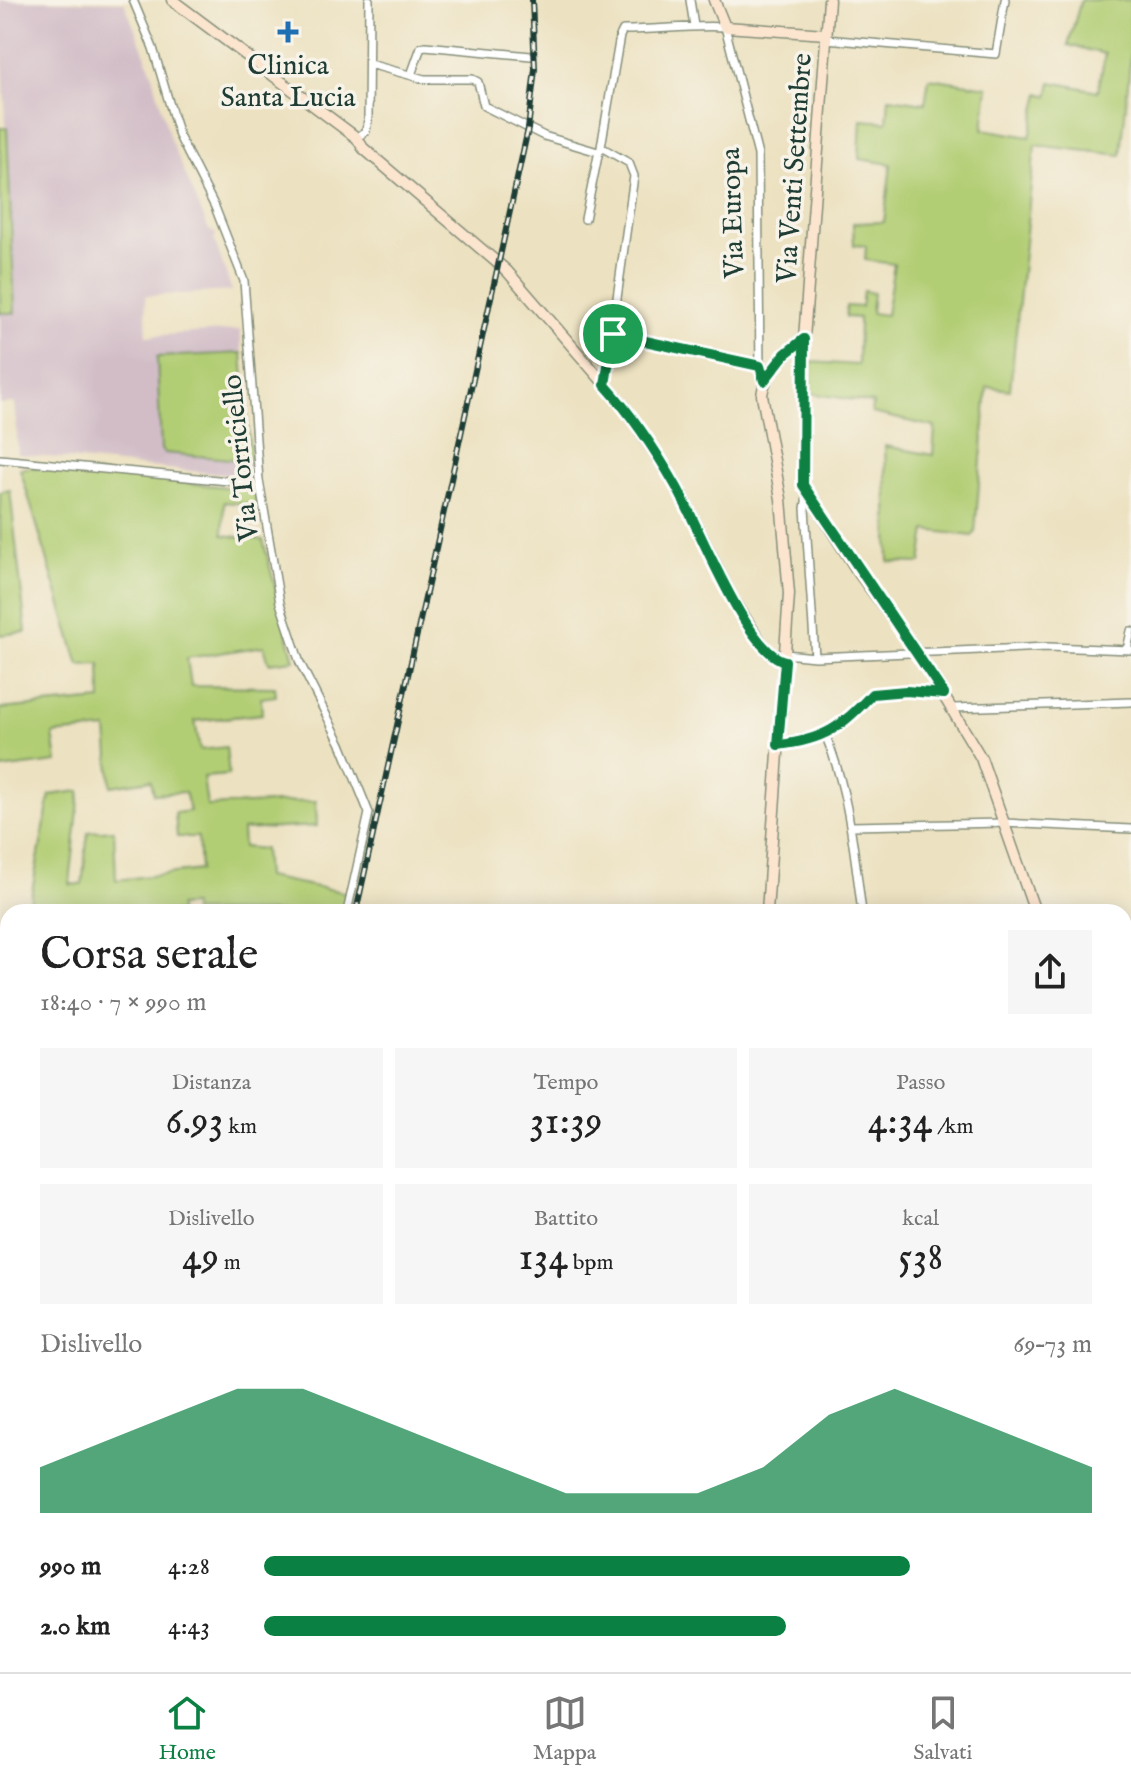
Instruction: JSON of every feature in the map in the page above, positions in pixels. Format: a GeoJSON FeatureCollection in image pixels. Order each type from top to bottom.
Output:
{"type":"FeatureCollection","features":[{"type":"Feature","properties":{"kind":"street","name":"Via Torriciello"},"geometry":{"type":"LineString","coordinates":[[133,0],[153,48],[179,136],[215,207],[244,281],[259,480],[280,603],[300,663],[341,744],[369,813],[349,904]]}},
{"type":"Feature","properties":{"kind":"street"},"geometry":{"type":"LineString","coordinates":[[172,0],[357,138],[363,148],[507,271],[623,405],[677,486],[732,598],[767,651],[785,658],[1048,647],[1129,650],[1131,631]]}},
{"type":"Feature","properties":{"kind":"street"},"geometry":{"type":"LineString","coordinates":[[357,138],[366,131],[368,120],[369,0]]}},
{"type":"Feature","properties":{"kind":"street"},"geometry":{"type":"LineString","coordinates":[[690,0],[694,26]]}},
{"type":"Feature","properties":{"kind":"street","name":"Via Europa"},"geometry":{"type":"LineString","coordinates":[[714,0],[725,27],[758,155],[760,366],[764,381]]}},
{"type":"Feature","properties":{"kind":"street","name":"Via Venti Settembre"},"geometry":{"type":"LineString","coordinates":[[807,496],[801,480],[804,339],[829,0]]}},
{"type":"Feature","properties":{"kind":"street"},"geometry":{"type":"LineString","coordinates":[[585,219],[623,30],[725,27],[996,54],[1005,0]]}},
{"type":"Feature","properties":{"kind":"street"},"geometry":{"type":"LineString","coordinates":[[411,75],[421,47],[425,46],[531,56]]}},
{"type":"Feature","properties":{"kind":"street"},"geometry":{"type":"LineString","coordinates":[[369,64],[424,79],[472,79],[478,82],[484,106],[493,111],[544,136],[599,150],[629,163],[634,176],[605,385]]}},
{"type":"Feature","properties":{"kind":"street"},"geometry":{"type":"LineString","coordinates":[[613,334],[760,366]]}},
{"type":"Feature","properties":{"kind":"street"},"geometry":{"type":"LineString","coordinates":[[768,904],[785,658],[788,563],[781,499],[766,422],[764,381],[785,354],[804,339]]}},
{"type":"Feature","properties":{"kind":"street","name":"Via Torriciello"},"geometry":{"type":"LineString","coordinates":[[0,459],[249,483]]}},
{"type":"Feature","properties":{"kind":"street"},"geometry":{"type":"LineString","coordinates":[[807,496],[954,708],[981,758],[1032,904]]}},
{"type":"Feature","properties":{"kind":"street"},"geometry":{"type":"LineString","coordinates":[[807,496],[805,508],[815,657]]}},
{"type":"Feature","properties":{"kind":"street"},"geometry":{"type":"LineString","coordinates":[[778,745],[825,734],[845,724],[872,694],[906,691],[944,694]]}},
{"type":"Feature","properties":{"kind":"street"},"geometry":{"type":"LineString","coordinates":[[954,708],[1131,702]]}},
{"type":"Feature","properties":{"kind":"street"},"geometry":{"type":"LineString","coordinates":[[825,734],[837,765],[851,826],[861,904]]}},
{"type":"Feature","properties":{"kind":"street"},"geometry":{"type":"LineString","coordinates":[[851,826],[1003,823],[1131,829]]}},
{"type":"Feature","properties":{"kind":"shaded area"},"geometry":{"type":"Polygon","coordinates":[[[0,0],[124,2],[152,72],[169,136],[209,230],[216,234],[214,239],[232,291],[145,296],[147,336],[240,330],[242,353],[157,357],[161,450],[165,453],[251,461],[252,477],[18,454],[15,403],[0,404],[0,313],[15,312],[0,0]]]}},
{"type":"Feature","properties":{"kind":"green space"},"geometry":{"type":"Polygon","coordinates":[[[1081,0],[1131,0],[1131,53],[1121,155],[1035,145],[1010,390],[987,387],[975,533],[972,536],[926,530],[921,563],[889,562],[885,446],[933,455],[935,427],[872,413],[873,403],[810,393],[811,362],[858,365],[859,318],[846,317],[846,306],[861,307],[863,291],[873,293],[871,313],[886,315],[894,264],[865,260],[866,246],[854,245],[853,223],[884,222],[891,164],[859,159],[861,120],[887,122],[889,98],[925,103],[929,78],[988,87],[983,129],[1030,137],[1040,93],[1048,96],[1051,82],[1098,91],[1105,54],[1068,45],[1081,0]]]}},
{"type":"Feature","properties":{"kind":"green space"},"geometry":{"type":"Polygon","coordinates":[[[0,128],[7,128],[15,313],[0,313],[0,128]]]}},
{"type":"Feature","properties":{"kind":"green space"},"geometry":{"type":"Polygon","coordinates":[[[242,353],[251,461],[165,453],[161,450],[157,357],[242,353]]]}},
{"type":"Feature","properties":{"kind":"green space"},"geometry":{"type":"Polygon","coordinates":[[[31,467],[255,490],[257,505],[224,502],[223,535],[263,540],[294,660],[269,663],[264,646],[187,658],[191,686],[275,687],[276,696],[261,698],[262,714],[195,721],[200,750],[226,747],[229,775],[203,777],[207,806],[316,801],[317,826],[242,830],[243,847],[264,849],[266,877],[348,893],[346,904],[30,902],[50,795],[80,791],[70,884],[82,885],[88,832],[114,830],[116,880],[200,870],[198,837],[177,837],[175,813],[190,811],[185,792],[154,794],[151,780],[111,786],[107,729],[53,734],[57,762],[0,769],[0,709],[101,700],[100,664],[79,665],[20,469],[31,467]]]}},
{"type":"Feature","properties":{"kind":"green space"},"geometry":{"type":"Polygon","coordinates":[[[10,490],[26,632],[0,635],[0,492],[10,490]]]}},
{"type":"Feature","properties":{"kind":"railway"},"geometry":{"type":"LineString","coordinates":[[358,904],[528,129],[535,69],[532,0]]}},
{"type":"Feature","properties":{"kind":"place","name":"Clinica Santa Lucia"},"geometry":{"type":"Point","coordinates":[288,32]}},
{"type":"Feature","properties":{"kind":"route"},"geometry":{"type":"LineString","coordinates":[[613,334],[760,366],[764,381],[785,354],[804,339],[801,480],[807,496],[944,694],[906,691],[872,694],[838,729],[796,743],[778,745],[785,661],[778,660],[767,651],[732,598],[677,486],[623,405],[605,385],[613,334]]}}]}
